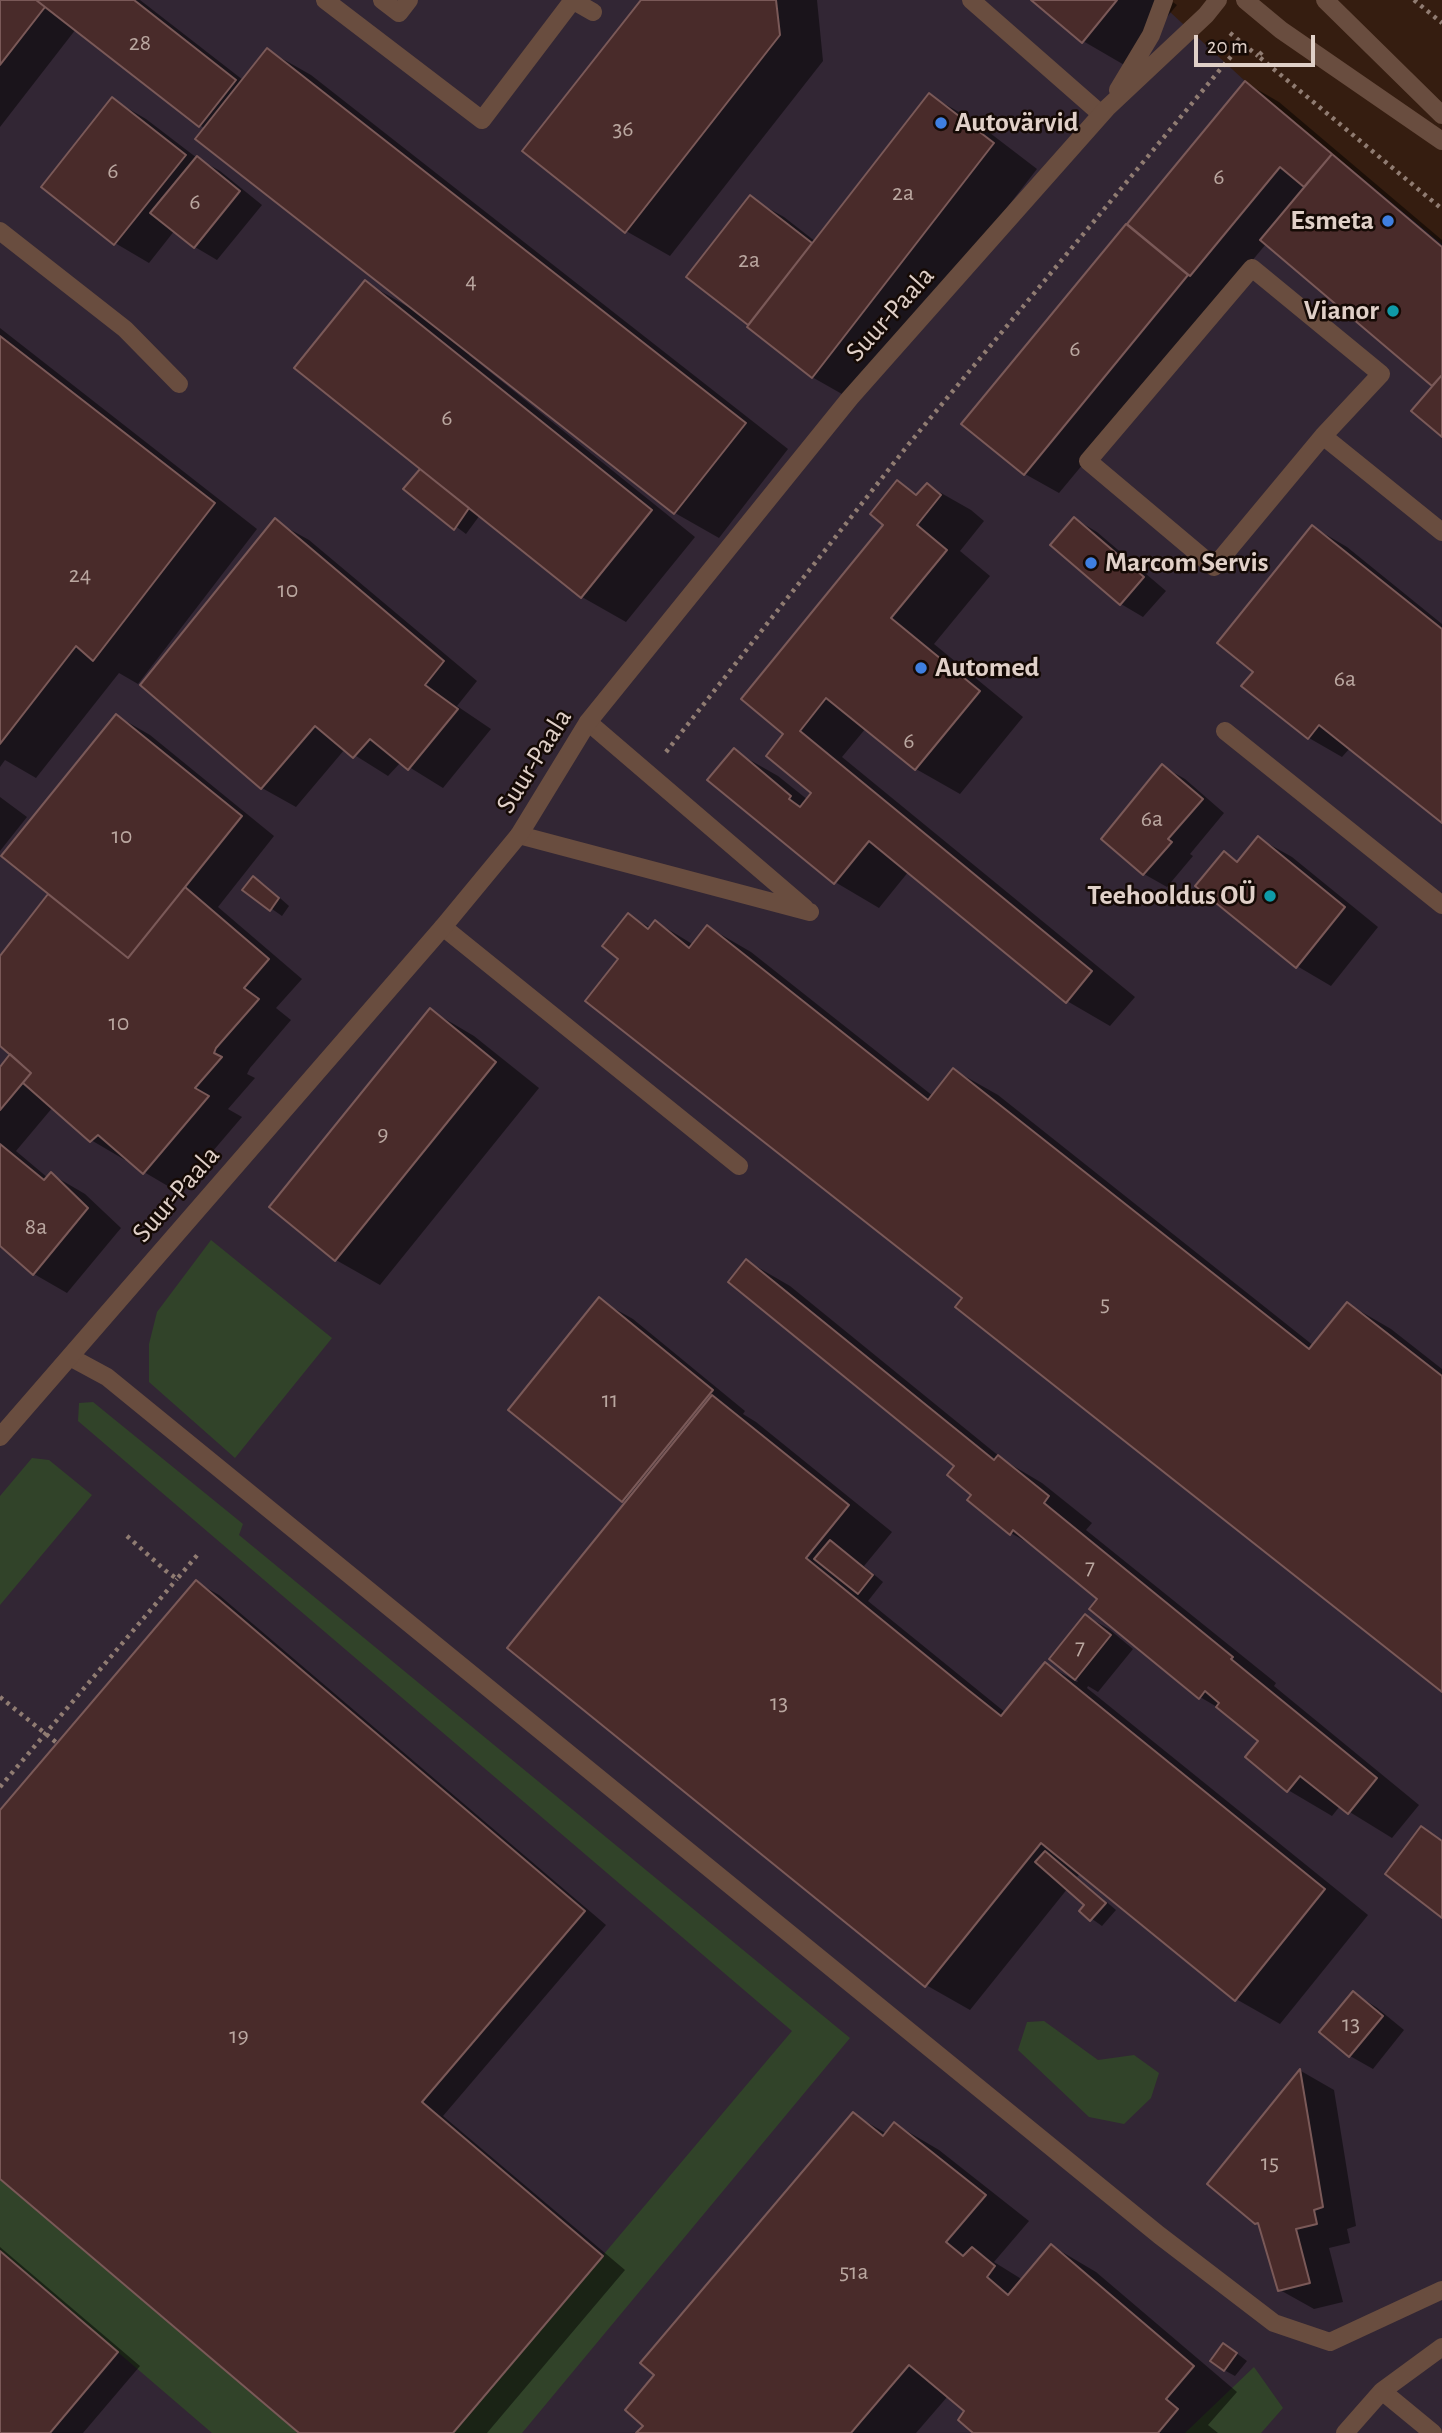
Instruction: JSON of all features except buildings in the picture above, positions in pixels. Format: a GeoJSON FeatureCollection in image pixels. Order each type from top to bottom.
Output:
{"type":"FeatureCollection","features":[{"type":"Feature","properties":{"kind":"street"},"geometry":{"type":"LineString","coordinates":[[325,0],[482,120],[572,0],[593,12]]}},
{"type":"Feature","properties":{"kind":"street"},"geometry":{"type":"LineString","coordinates":[[382,0],[399,13],[409,0]]}},
{"type":"Feature","properties":{"kind":"street"},"geometry":{"type":"LineString","coordinates":[[971,0],[1104,111]]}},
{"type":"Feature","properties":{"kind":"street","name":"Suur-Paala"},"geometry":{"type":"LineString","coordinates":[[1104,111],[1151,35],[1164,0]]}},
{"type":"Feature","properties":{"kind":"street","name":"Suur-Paala"},"geometry":{"type":"LineString","coordinates":[[0,1437],[443,927],[519,835],[588,722],[850,398],[1104,111],[1206,15],[1218,0]]}},
{"type":"Feature","properties":{"kind":"street"},"geometry":{"type":"LineString","coordinates":[[1245,0],[1281,30],[1442,141]]}},
{"type":"Feature","properties":{"kind":"street"},"geometry":{"type":"LineString","coordinates":[[1325,0],[1442,116]]}},
{"type":"Feature","properties":{"kind":"street"},"geometry":{"type":"LineString","coordinates":[[0,231],[125,329],[179,384]]}},
{"type":"Feature","properties":{"kind":"street"},"geometry":{"type":"LineString","coordinates":[[1252,268],[1381,374],[1323,436],[1214,567],[1088,461],[1252,268]]}},
{"type":"Feature","properties":{"kind":"street"},"geometry":{"type":"LineString","coordinates":[[1323,436],[1442,532]]}},
{"type":"Feature","properties":{"kind":"street"},"geometry":{"type":"LineString","coordinates":[[519,835],[810,912],[588,722]]}},
{"type":"Feature","properties":{"kind":"street"},"geometry":{"type":"LineString","coordinates":[[1226,732],[1442,905]]}},
{"type":"Feature","properties":{"kind":"street"},"geometry":{"type":"LineString","coordinates":[[443,927],[739,1166]]}},
{"type":"Feature","properties":{"kind":"street"},"geometry":{"type":"LineString","coordinates":[[69,1357],[107,1377],[1159,2235],[1274,2323],[1330,2342],[1442,2290]]}},
{"type":"Feature","properties":{"kind":"street"},"geometry":{"type":"LineString","coordinates":[[1345,2433],[1382,2390],[1442,2347]]}},
{"type":"Feature","properties":{"kind":"street"},"geometry":{"type":"LineString","coordinates":[[1382,2390],[1433,2433]]}},
{"type":"Feature","properties":{"kind":"path"},"geometry":{"type":"LineString","coordinates":[[1414,0],[1442,23]]}},
{"type":"Feature","properties":{"kind":"path"},"geometry":{"type":"LineString","coordinates":[[649,774],[908,445],[1244,42]]}},
{"type":"Feature","properties":{"kind":"path"},"geometry":{"type":"LineString","coordinates":[[1267,46],[1258,56],[1442,209]]}},
{"type":"Feature","properties":{"kind":"path"},"geometry":{"type":"LineString","coordinates":[[127,1536],[177,1579]]}},
{"type":"Feature","properties":{"kind":"path"},"geometry":{"type":"LineString","coordinates":[[0,1787],[199,1553]]}},
{"type":"Feature","properties":{"kind":"path"},"geometry":{"type":"LineString","coordinates":[[0,1697],[57,1743]]}},
{"type":"Feature","properties":{"kind":"shaded area"},"geometry":{"type":"Polygon","coordinates":[[[0,0],[1157,0],[1245,81],[1442,244],[1442,2433],[0,2433],[0,0]]]}},
{"type":"Feature","properties":{"kind":"green space"},"geometry":{"type":"Polygon","coordinates":[[[211,1240],[332,1338],[235,1458],[149,1382],[149,1344],[157,1312],[211,1240]]]}},
{"type":"Feature","properties":{"kind":"green space"},"geometry":{"type":"Polygon","coordinates":[[[93,1402],[243,1524],[239,1535],[850,2038],[522,2433],[453,2433],[792,2031],[78,1421],[79,1403],[93,1402]]]}},
{"type":"Feature","properties":{"kind":"green space"},"geometry":{"type":"Polygon","coordinates":[[[32,1458],[49,1460],[92,1495],[0,1605],[0,1496],[32,1458]]]}},
{"type":"Feature","properties":{"kind":"green space"},"geometry":{"type":"Polygon","coordinates":[[[1044,2021],[1098,2060],[1134,2055],[1159,2073],[1151,2098],[1124,2124],[1089,2117],[1018,2050],[1027,2022],[1044,2021]]]}},
{"type":"Feature","properties":{"kind":"green space"},"geometry":{"type":"Polygon","coordinates":[[[0,2179],[299,2433],[212,2433],[0,2251],[0,2179]]]}},
{"type":"Feature","properties":{"kind":"green space"},"geometry":{"type":"Polygon","coordinates":[[[1254,2367],[1283,2408],[1261,2433],[1185,2433],[1254,2367]]]}},
{"type":"Feature","properties":{"kind":"place","name":"Autovärvid"},"geometry":{"type":"Point","coordinates":[941,123]}},
{"type":"Feature","properties":{"kind":"place","name":"Esmeta"},"geometry":{"type":"Point","coordinates":[1388,221]}},
{"type":"Feature","properties":{"kind":"place","name":"Vianor"},"geometry":{"type":"Point","coordinates":[1393,311]}},
{"type":"Feature","properties":{"kind":"place","name":"Marcom Servis"},"geometry":{"type":"Point","coordinates":[1091,563]}},
{"type":"Feature","properties":{"kind":"place","name":"Automed"},"geometry":{"type":"Point","coordinates":[921,668]}},
{"type":"Feature","properties":{"kind":"place","name":"Teehooldus OÜ"},"geometry":{"type":"Point","coordinates":[1270,896]}}]}
